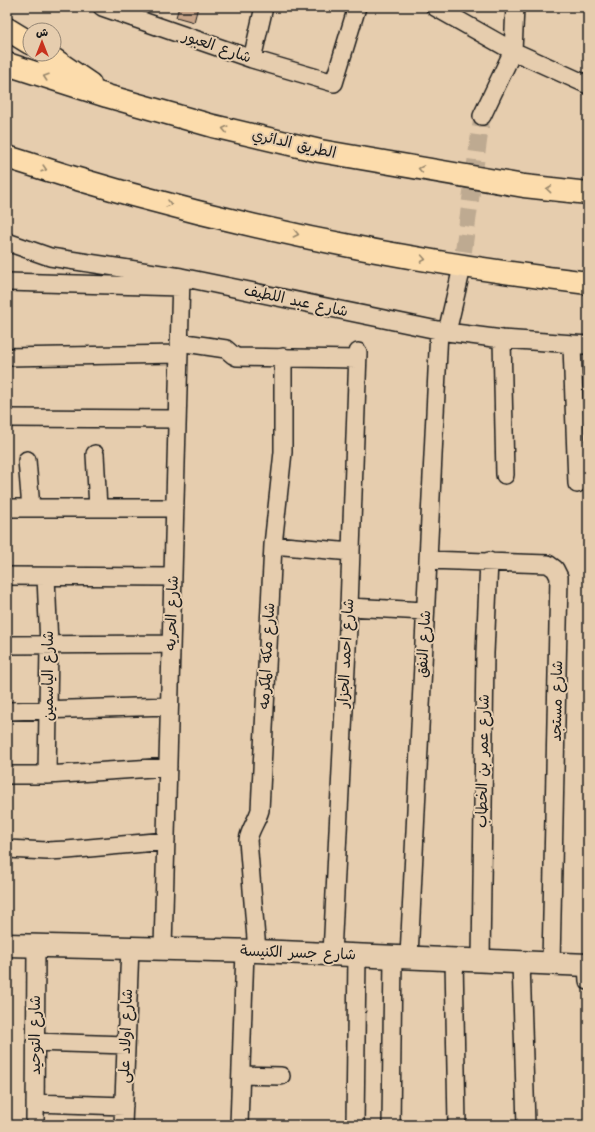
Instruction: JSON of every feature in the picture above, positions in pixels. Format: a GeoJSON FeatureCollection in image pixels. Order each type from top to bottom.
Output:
{"type":"FeatureCollection","features":[{"type":"Feature","properties":{"kind":"highway"},"geometry":{"type":"LineString","coordinates":[[7,29],[22,38]]}},
{"type":"Feature","properties":{"kind":"highway"},"geometry":{"type":"LineString","coordinates":[[58,62],[107,96]]}},
{"type":"Feature","properties":{"kind":"highway","name":"الطريق الدائري"},"geometry":{"type":"LineString","coordinates":[[7,64],[107,96],[213,126],[320,151],[524,186],[588,193]]}},
{"type":"Feature","properties":{"kind":"highway"},"geometry":{"type":"LineString","coordinates":[[7,158],[183,208],[271,229],[359,248],[448,264],[588,284]]}},
{"type":"Feature","properties":{"kind":"main road","name":"شارع جسر الكنيسة"},"geometry":{"type":"LineString","coordinates":[[7,945],[163,948],[551,963],[588,970]]}},
{"type":"Feature","properties":{"kind":"street","name":"شارع العبور"},"geometry":{"type":"LineString","coordinates":[[102,7],[252,59],[334,83],[357,7]]}},
{"type":"Feature","properties":{"kind":"street"},"geometry":{"type":"LineString","coordinates":[[252,59],[264,7]]}},
{"type":"Feature","properties":{"kind":"street"},"geometry":{"type":"LineString","coordinates":[[482,116],[513,50],[515,7]]}},
{"type":"Feature","properties":{"kind":"street"},"geometry":{"type":"LineString","coordinates":[[438,8],[513,50],[588,85]]}},
{"type":"Feature","properties":{"kind":"street","name":"شارع عبد اللطيف"},"geometry":{"type":"LineString","coordinates":[[7,242],[50,258],[443,331],[502,339],[580,345]]}},
{"type":"Feature","properties":{"kind":"street","name":"شارع النفق"},"geometry":{"type":"LineString","coordinates":[[391,1125],[443,331],[460,276]]}},
{"type":"Feature","properties":{"kind":"street"},"geometry":{"type":"LineString","coordinates":[[7,282],[181,282]]}},
{"type":"Feature","properties":{"kind":"street","name":"شارع الحريه"},"geometry":{"type":"LineString","coordinates":[[163,948],[181,282]]}},
{"type":"Feature","properties":{"kind":"street"},"geometry":{"type":"LineString","coordinates":[[502,339],[505,475]]}},
{"type":"Feature","properties":{"kind":"street"},"geometry":{"type":"LineString","coordinates":[[577,484],[580,345]]}},
{"type":"Feature","properties":{"kind":"street"},"geometry":{"type":"LineString","coordinates":[[7,357],[179,348],[226,349],[235,356],[283,357]]}},
{"type":"Feature","properties":{"kind":"street","name":"شارع احمد الجزار"},"geometry":{"type":"LineString","coordinates":[[283,357],[358,356],[349,607],[332,954]]}},
{"type":"Feature","properties":{"kind":"street","name":"شارع مكه المكرمه"},"geometry":{"type":"LineString","coordinates":[[239,1125],[241,1075],[251,951],[248,840],[249,832],[257,819],[260,810],[272,545],[283,452],[283,357]]}},
{"type":"Feature","properties":{"kind":"street"},"geometry":{"type":"LineString","coordinates":[[7,418],[177,419]]}},
{"type":"Feature","properties":{"kind":"street"},"geometry":{"type":"LineString","coordinates":[[95,454],[98,508]]}},
{"type":"Feature","properties":{"kind":"street"},"geometry":{"type":"LineString","coordinates":[[27,460],[31,508]]}},
{"type":"Feature","properties":{"kind":"street"},"geometry":{"type":"LineString","coordinates":[[7,508],[175,508]]}},
{"type":"Feature","properties":{"kind":"street"},"geometry":{"type":"LineString","coordinates":[[272,545],[351,552]]}},
{"type":"Feature","properties":{"kind":"street","name":"شارع مستجد"},"geometry":{"type":"LineString","coordinates":[[428,560],[548,564],[555,569],[559,578],[551,963]]}},
{"type":"Feature","properties":{"kind":"street","name":"شارع عمر بن الخطاب"},"geometry":{"type":"LineString","coordinates":[[481,960],[485,654],[489,561]]}},
{"type":"Feature","properties":{"kind":"street"},"geometry":{"type":"LineString","coordinates":[[7,576],[173,577]]}},
{"type":"Feature","properties":{"kind":"street","name":"شارع الياسمين"},"geometry":{"type":"LineString","coordinates":[[46,577],[49,645],[47,775]]}},
{"type":"Feature","properties":{"kind":"street"},"geometry":{"type":"LineString","coordinates":[[349,607],[425,611]]}},
{"type":"Feature","properties":{"kind":"street"},"geometry":{"type":"LineString","coordinates":[[7,645],[171,644]]}},
{"type":"Feature","properties":{"kind":"street"},"geometry":{"type":"LineString","coordinates":[[7,711],[170,706]]}},
{"type":"Feature","properties":{"kind":"street"},"geometry":{"type":"LineString","coordinates":[[7,774],[47,775],[168,767]]}},
{"type":"Feature","properties":{"kind":"street"},"geometry":{"type":"LineString","coordinates":[[7,849],[47,851],[67,850],[166,841]]}},
{"type":"Feature","properties":{"kind":"street","name":"شارع التوحيد"},"geometry":{"type":"LineString","coordinates":[[35,1125],[36,945]]}},
{"type":"Feature","properties":{"kind":"street","name":"شارع اولاد على"},"geometry":{"type":"LineString","coordinates":[[123,1125],[130,947]]}},
{"type":"Feature","properties":{"kind":"street"},"geometry":{"type":"LineString","coordinates":[[355,1125],[358,955]]}},
{"type":"Feature","properties":{"kind":"street"},"geometry":{"type":"LineString","coordinates":[[454,959],[457,1125]]}},
{"type":"Feature","properties":{"kind":"street"},"geometry":{"type":"LineString","coordinates":[[521,962],[526,1125]]}},
{"type":"Feature","properties":{"kind":"street"},"geometry":{"type":"LineString","coordinates":[[35,1042],[126,1044]]}},
{"type":"Feature","properties":{"kind":"street"},"geometry":{"type":"LineString","coordinates":[[241,1075],[281,1076]]}},
{"type":"Feature","properties":{"kind":"street"},"geometry":{"type":"LineString","coordinates":[[35,1103],[124,1106]]}},
{"type":"Feature","properties":{"kind":"building"},"geometry":{"type":"Polygon","coordinates":[[[179,7],[198,7],[194,22],[176,17],[179,7]]]}},
{"type":"Feature","properties":{"kind":"tunnel"},"geometry":{"type":"LineString","coordinates":[[460,276],[482,116]]}}]}
